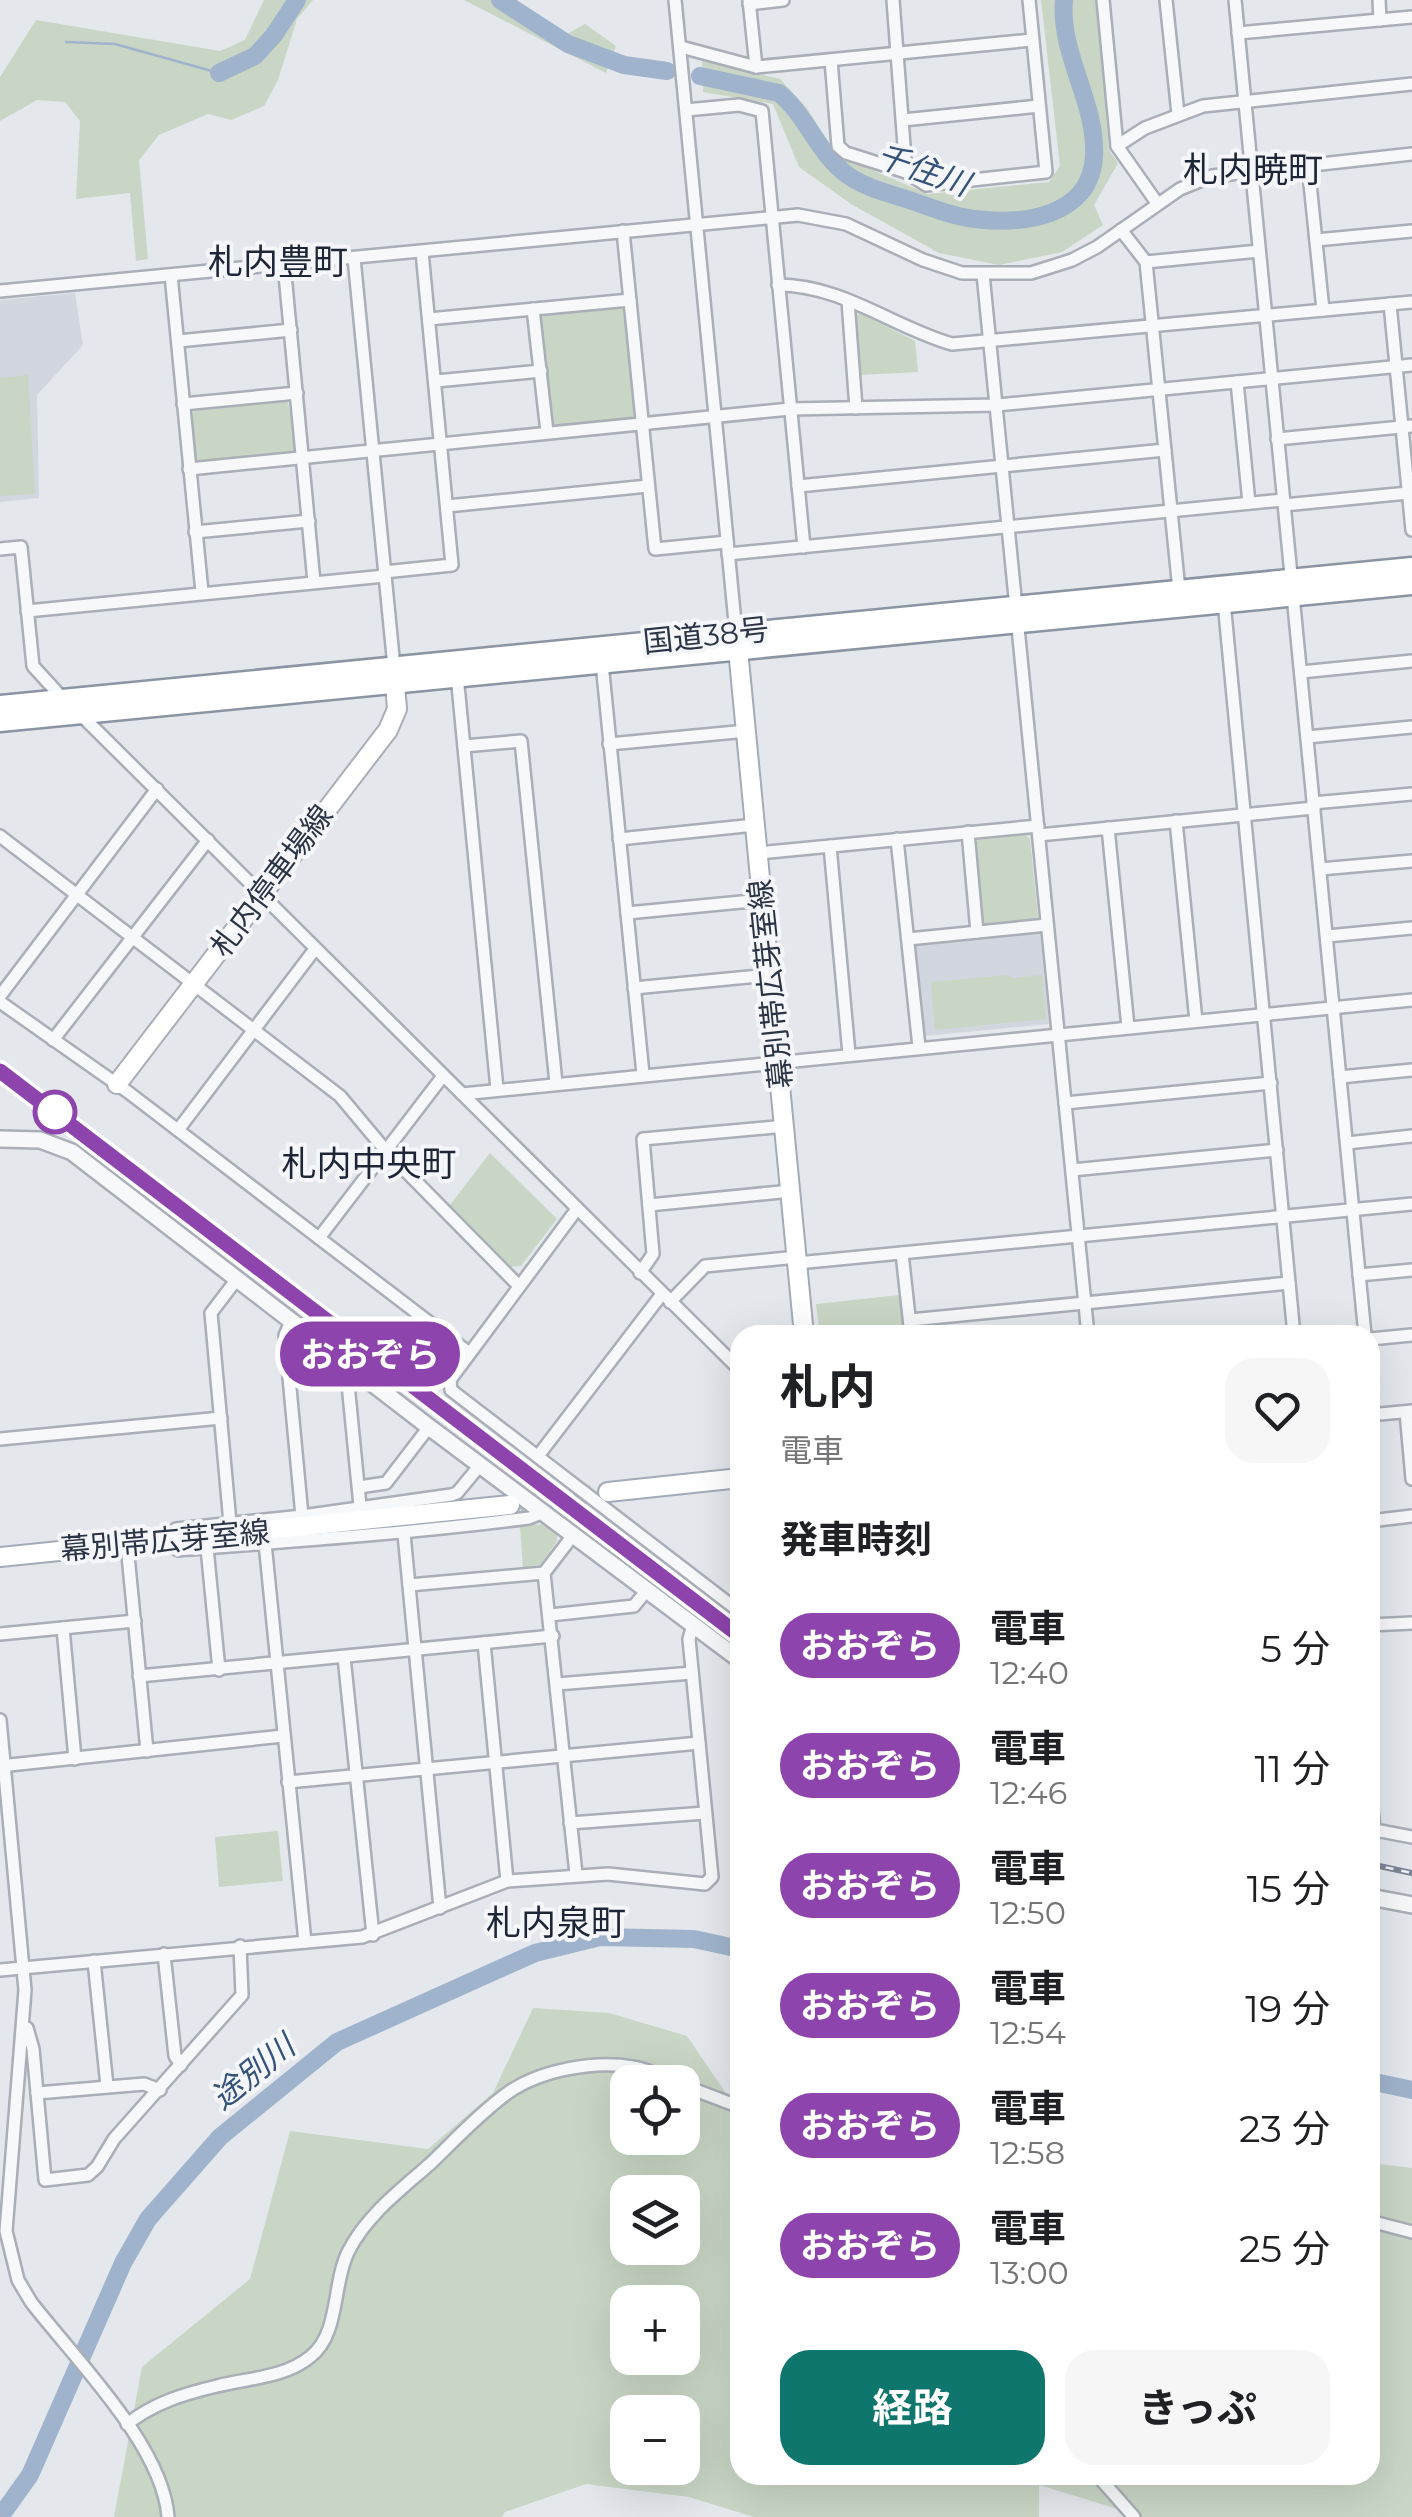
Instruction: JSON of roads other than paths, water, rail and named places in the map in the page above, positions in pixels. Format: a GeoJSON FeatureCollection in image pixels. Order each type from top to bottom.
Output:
{"type":"FeatureCollection","features":[{"type":"Feature","properties":{"kind":"highway","name":"国道38号"},"geometry":{"type":"LineString","coordinates":[[0,721],[72,707],[457,668],[1017,614],[1224,602],[1412,568]]}},
{"type":"Feature","properties":{"kind":"highway","name":"国道38号"},"geometry":{"type":"LineString","coordinates":[[1017,614],[1178,590],[1412,584]]}},
{"type":"Feature","properties":{"kind":"highway","name":"国道38号"},"geometry":{"type":"LineString","coordinates":[[457,668],[602,663],[737,641]]}},
{"type":"Feature","properties":{"kind":"highway","name":"国道38号"},"geometry":{"type":"LineString","coordinates":[[0,706],[72,707]]}},
{"type":"Feature","properties":{"kind":"main road","name":"幕別帯広芽室線"},"geometry":{"type":"LineString","coordinates":[[737,641],[803,1325]]}},
{"type":"Feature","properties":{"kind":"main road","name":"札内停車場線"},"geometry":{"type":"LineString","coordinates":[[117,1084],[388,730],[397,710],[395,675]]}},
{"type":"Feature","properties":{"kind":"main road"},"geometry":{"type":"LineString","coordinates":[[608,1492],[730,1479]]}},
{"type":"Feature","properties":{"kind":"main road","name":"幕別帯広芽室線"},"geometry":{"type":"LineString","coordinates":[[0,1557],[510,1505]]}},
{"type":"Feature","properties":{"kind":"street"},"geometry":{"type":"LineString","coordinates":[[675,0],[737,641]]}},
{"type":"Feature","properties":{"kind":"street"},"geometry":{"type":"LineString","coordinates":[[756,67],[749,2],[783,0]]}},
{"type":"Feature","properties":{"kind":"street"},"geometry":{"type":"LineString","coordinates":[[893,0],[906,172]]}},
{"type":"Feature","properties":{"kind":"street"},"geometry":{"type":"LineString","coordinates":[[831,60],[838,146],[846,153],[906,172],[926,186],[1046,172],[1029,0]]}},
{"type":"Feature","properties":{"kind":"street"},"geometry":{"type":"LineString","coordinates":[[1103,0],[1117,146],[1157,204]]}},
{"type":"Feature","properties":{"kind":"street"},"geometry":{"type":"LineString","coordinates":[[1166,0],[1178,114]]}},
{"type":"Feature","properties":{"kind":"street"},"geometry":{"type":"LineString","coordinates":[[1234,0],[1366,1325]]}},
{"type":"Feature","properties":{"kind":"street"},"geometry":{"type":"LineString","coordinates":[[1379,0],[1380,20]]}},
{"type":"Feature","properties":{"kind":"street"},"geometry":{"type":"LineString","coordinates":[[1238,34],[1412,17]]}},
{"type":"Feature","properties":{"kind":"street"},"geometry":{"type":"LineString","coordinates":[[680,47],[756,67],[1032,40]]}},
{"type":"Feature","properties":{"kind":"street"},"geometry":{"type":"LineString","coordinates":[[1117,146],[1145,128],[1203,106],[1412,84]]}},
{"type":"Feature","properties":{"kind":"street"},"geometry":{"type":"LineString","coordinates":[[686,110],[739,105],[762,111],[804,546]]}},
{"type":"Feature","properties":{"kind":"street"},"geometry":{"type":"LineString","coordinates":[[902,120],[1039,106]]}},
{"type":"Feature","properties":{"kind":"street"},"geometry":{"type":"LineString","coordinates":[[0,291],[798,215],[846,224],[923,260],[962,273],[1031,273],[1097,246],[1198,180],[1250,170],[1412,154]]}},
{"type":"Feature","properties":{"kind":"street"},"geometry":{"type":"LineString","coordinates":[[1308,164],[1323,310]]}},
{"type":"Feature","properties":{"kind":"street"},"geometry":{"type":"LineString","coordinates":[[1121,230],[1146,262],[1178,590]]}},
{"type":"Feature","properties":{"kind":"street"},"geometry":{"type":"LineString","coordinates":[[1316,240],[1412,231]]}},
{"type":"Feature","properties":{"kind":"street"},"geometry":{"type":"LineString","coordinates":[[623,232],[655,549],[804,546],[1409,489]]}},
{"type":"Feature","properties":{"kind":"street"},"geometry":{"type":"LineString","coordinates":[[1146,262],[1258,251]]}},
{"type":"Feature","properties":{"kind":"street"},"geometry":{"type":"LineString","coordinates":[[27,610],[452,565],[422,252]]}},
{"type":"Feature","properties":{"kind":"street"},"geometry":{"type":"LineString","coordinates":[[354,258],[395,675]]}},
{"type":"Feature","properties":{"kind":"street"},"geometry":{"type":"LineString","coordinates":[[284,264],[314,582]]}},
{"type":"Feature","properties":{"kind":"street"},"geometry":{"type":"LineString","coordinates":[[984,274],[1087,1325]]}},
{"type":"Feature","properties":{"kind":"street"},"geometry":{"type":"LineString","coordinates":[[170,275],[202,592]]}},
{"type":"Feature","properties":{"kind":"street"},"geometry":{"type":"LineString","coordinates":[[778,286],[830,292],[924,336],[952,344],[1412,302]]}},
{"type":"Feature","properties":{"kind":"street"},"geometry":{"type":"LineString","coordinates":[[430,319],[630,300]]}},
{"type":"Feature","properties":{"kind":"street"},"geometry":{"type":"LineString","coordinates":[[848,301],[856,408]]}},
{"type":"Feature","properties":{"kind":"street"},"geometry":{"type":"LineString","coordinates":[[1390,304],[1407,426],[1412,530]]}},
{"type":"Feature","properties":{"kind":"street"},"geometry":{"type":"LineString","coordinates":[[533,309],[548,432]]}},
{"type":"Feature","properties":{"kind":"street"},"geometry":{"type":"LineString","coordinates":[[178,341],[291,330]]}},
{"type":"Feature","properties":{"kind":"street"},"geometry":{"type":"LineString","coordinates":[[189,469],[716,416],[790,410],[997,405],[1412,364]]}},
{"type":"Feature","properties":{"kind":"street"},"geometry":{"type":"LineString","coordinates":[[436,381],[540,371]]}},
{"type":"Feature","properties":{"kind":"street"},"geometry":{"type":"LineString","coordinates":[[1237,382],[1250,503]]}},
{"type":"Feature","properties":{"kind":"street"},"geometry":{"type":"LineString","coordinates":[[183,404],[297,392]]}},
{"type":"Feature","properties":{"kind":"street"},"geometry":{"type":"LineString","coordinates":[[1277,439],[1407,426]]}},
{"type":"Feature","properties":{"kind":"street"},"geometry":{"type":"LineString","coordinates":[[798,486],[1165,450]]}},
{"type":"Feature","properties":{"kind":"street"},"geometry":{"type":"LineString","coordinates":[[448,506],[648,486]]}},
{"type":"Feature","properties":{"kind":"street"},"geometry":{"type":"LineString","coordinates":[[195,532],[309,521]]}},
{"type":"Feature","properties":{"kind":"street"},"geometry":{"type":"LineString","coordinates":[[0,549],[21,547],[33,666],[730,1360]]}},
{"type":"Feature","properties":{"kind":"street"},"geometry":{"type":"LineString","coordinates":[[1224,602],[1293,1325]]}},
{"type":"Feature","properties":{"kind":"street"},"geometry":{"type":"LineString","coordinates":[[1301,672],[1412,660]]}},
{"type":"Feature","properties":{"kind":"street"},"geometry":{"type":"LineString","coordinates":[[602,663],[643,1074]]}},
{"type":"Feature","properties":{"kind":"street"},"geometry":{"type":"LineString","coordinates":[[457,668],[497,1089]]}},
{"type":"Feature","properties":{"kind":"street"},"geometry":{"type":"LineString","coordinates":[[1307,738],[1412,727]]}},
{"type":"Feature","properties":{"kind":"street"},"geometry":{"type":"LineString","coordinates":[[610,744],[747,731]]}},
{"type":"Feature","properties":{"kind":"street"},"geometry":{"type":"LineString","coordinates":[[464,746],[521,741],[556,1082]]}},
{"type":"Feature","properties":{"kind":"street"},"geometry":{"type":"LineString","coordinates":[[156,789],[0,999],[468,1352]]}},
{"type":"Feature","properties":{"kind":"street"},"geometry":{"type":"LineString","coordinates":[[758,853],[968,832],[1108,828],[1412,794]]}},
{"type":"Feature","properties":{"kind":"street"},"geometry":{"type":"LineString","coordinates":[[1176,821],[1196,1021]]}},
{"type":"Feature","properties":{"kind":"street"},"geometry":{"type":"LineString","coordinates":[[619,839],[755,825]]}},
{"type":"Feature","properties":{"kind":"street"},"geometry":{"type":"LineString","coordinates":[[1108,828],[1128,1027]]}},
{"type":"Feature","properties":{"kind":"street"},"geometry":{"type":"LineString","coordinates":[[968,832],[977,932]]}},
{"type":"Feature","properties":{"kind":"street"},"geometry":{"type":"LineString","coordinates":[[0,836],[340,1096],[386,1151],[519,1286]]}},
{"type":"Feature","properties":{"kind":"street"},"geometry":{"type":"LineString","coordinates":[[898,839],[920,1047]]}},
{"type":"Feature","properties":{"kind":"street"},"geometry":{"type":"LineString","coordinates":[[53,1040],[208,840]]}},
{"type":"Feature","properties":{"kind":"street"},"geometry":{"type":"LineString","coordinates":[[830,846],[850,1054]]}},
{"type":"Feature","properties":{"kind":"street"},"geometry":{"type":"LineString","coordinates":[[1320,870],[1412,861]]}},
{"type":"Feature","properties":{"kind":"street"},"geometry":{"type":"LineString","coordinates":[[627,913],[762,900]]}},
{"type":"Feature","properties":{"kind":"street"},"geometry":{"type":"LineString","coordinates":[[908,939],[1047,925]]}},
{"type":"Feature","properties":{"kind":"street"},"geometry":{"type":"LineString","coordinates":[[1327,936],[1412,928]]}},
{"type":"Feature","properties":{"kind":"street"},"geometry":{"type":"LineString","coordinates":[[178,1130],[315,949]]}},
{"type":"Feature","properties":{"kind":"street"},"geometry":{"type":"LineString","coordinates":[[634,988],[770,975]]}},
{"type":"Feature","properties":{"kind":"street"},"geometry":{"type":"LineString","coordinates":[[462,1094],[1412,1000]]}},
{"type":"Feature","properties":{"kind":"street"},"geometry":{"type":"LineString","coordinates":[[1340,1077],[1412,1070]]}},
{"type":"Feature","properties":{"kind":"street"},"geometry":{"type":"LineString","coordinates":[[319,1238],[443,1076]]}},
{"type":"Feature","properties":{"kind":"street"},"geometry":{"type":"LineString","coordinates":[[1065,1104],[1271,1083]]}},
{"type":"Feature","properties":{"kind":"street"},"geometry":{"type":"LineString","coordinates":[[640,1273],[653,1254],[642,1139],[786,1126]]}},
{"type":"Feature","properties":{"kind":"street"},"geometry":{"type":"LineString","coordinates":[[1346,1143],[1412,1136]]}},
{"type":"Feature","properties":{"kind":"street"},"geometry":{"type":"LineString","coordinates":[[0,1139],[40,1140],[72,1152],[428,1427],[730,1653]]}},
{"type":"Feature","properties":{"kind":"street"},"geometry":{"type":"LineString","coordinates":[[1072,1170],[1277,1150]]}},
{"type":"Feature","properties":{"kind":"street"},"geometry":{"type":"LineString","coordinates":[[649,1205],[791,1191]]}},
{"type":"Feature","properties":{"kind":"street"},"geometry":{"type":"LineString","coordinates":[[538,1456],[666,1298],[705,1266],[902,1253],[1412,1204]]}},
{"type":"Feature","properties":{"kind":"street"},"geometry":{"type":"LineString","coordinates":[[576,1209],[468,1352],[450,1380],[451,1390],[730,1604]]}},
{"type":"Feature","properties":{"kind":"street"},"geometry":{"type":"LineString","coordinates":[[902,1253],[910,1325]]}},
{"type":"Feature","properties":{"kind":"street"},"geometry":{"type":"LineString","coordinates":[[1360,1275],[1412,1270]]}},
{"type":"Feature","properties":{"kind":"street"},"geometry":{"type":"LineString","coordinates":[[230,1523],[211,1313],[236,1279]]}},
{"type":"Feature","properties":{"kind":"street"},"geometry":{"type":"LineString","coordinates":[[910,1320],[1289,1282]]}},
{"type":"Feature","properties":{"kind":"street"},"geometry":{"type":"LineString","coordinates":[[291,1322],[285,1336],[302,1516]]}},
{"type":"Feature","properties":{"kind":"street"},"geometry":{"type":"LineString","coordinates":[[1380,1336],[1412,1335]]}},
{"type":"Feature","properties":{"kind":"street"},"geometry":{"type":"LineString","coordinates":[[356,1371],[348,1384],[360,1506]]}},
{"type":"Feature","properties":{"kind":"street"},"geometry":{"type":"LineString","coordinates":[[1380,1414],[1409,1412],[1412,1480]]}},
{"type":"Feature","properties":{"kind":"street"},"geometry":{"type":"LineString","coordinates":[[0,1439],[221,1418]]}},
{"type":"Feature","properties":{"kind":"street"},"geometry":{"type":"LineString","coordinates":[[359,1487],[386,1483],[428,1427]]}},
{"type":"Feature","properties":{"kind":"street"},"geometry":{"type":"LineString","coordinates":[[481,1464],[451,1495],[176,1529],[164,1541],[178,1550],[318,1537],[352,1538],[529,1518],[544,1512]]}},
{"type":"Feature","properties":{"kind":"street"},"geometry":{"type":"LineString","coordinates":[[1380,1520],[1412,1516]]}},
{"type":"Feature","properties":{"kind":"street"},"geometry":{"type":"LineString","coordinates":[[404,1534],[440,1908]]}},
{"type":"Feature","properties":{"kind":"street"},"geometry":{"type":"LineString","coordinates":[[574,1534],[544,1573],[576,1874]]}},
{"type":"Feature","properties":{"kind":"street"},"geometry":{"type":"LineString","coordinates":[[265,1542],[306,1942]]}},
{"type":"Feature","properties":{"kind":"street"},"geometry":{"type":"LineString","coordinates":[[128,1545],[146,1751]]}},
{"type":"Feature","properties":{"kind":"street"},"geometry":{"type":"LineString","coordinates":[[206,1548],[219,1670]]}},
{"type":"Feature","properties":{"kind":"street"},"geometry":{"type":"LineString","coordinates":[[409,1585],[544,1573]]}},
{"type":"Feature","properties":{"kind":"street"},"geometry":{"type":"LineString","coordinates":[[550,1615],[634,1606],[648,1590]]}},
{"type":"Feature","properties":{"kind":"street"},"geometry":{"type":"LineString","coordinates":[[0,1634],[135,1621]]}},
{"type":"Feature","properties":{"kind":"street"},"geometry":{"type":"LineString","coordinates":[[1380,1625],[1412,1623]]}},
{"type":"Feature","properties":{"kind":"street"},"geometry":{"type":"LineString","coordinates":[[0,1970],[373,1934],[507,1881],[576,1874],[705,1884],[712,1877],[689,1640],[693,1625]]}},
{"type":"Feature","properties":{"kind":"street"},"geometry":{"type":"LineString","coordinates":[[63,1628],[74,1759]]}},
{"type":"Feature","properties":{"kind":"street"},"geometry":{"type":"LineString","coordinates":[[140,1676],[552,1636]]}},
{"type":"Feature","properties":{"kind":"street"},"geometry":{"type":"LineString","coordinates":[[484,1643],[507,1881]]}},
{"type":"Feature","properties":{"kind":"street"},"geometry":{"type":"LineString","coordinates":[[344,1657],[373,1934]]}},
{"type":"Feature","properties":{"kind":"street"},"geometry":{"type":"LineString","coordinates":[[557,1684],[692,1673]]}},
{"type":"Feature","properties":{"kind":"street"},"geometry":{"type":"LineString","coordinates":[[0,1720],[24,1968],[24,2019],[6,2231],[18,2280],[150,2457],[166,2498],[168,2517]]}},
{"type":"Feature","properties":{"kind":"street"},"geometry":{"type":"LineString","coordinates":[[2,1766],[283,1736]]}},
{"type":"Feature","properties":{"kind":"street"},"geometry":{"type":"LineString","coordinates":[[288,1782],[699,1743]]}},
{"type":"Feature","properties":{"kind":"street"},"geometry":{"type":"LineString","coordinates":[[570,1823],[705,1814]]}},
{"type":"Feature","properties":{"kind":"street"},"geometry":{"type":"LineString","coordinates":[[1380,1831],[1412,1837]]}},
{"type":"Feature","properties":{"kind":"street"},"geometry":{"type":"LineString","coordinates":[[1380,1898],[1412,1906]]}},
{"type":"Feature","properties":{"kind":"street"},"geometry":{"type":"LineString","coordinates":[[24,2019],[32,2048],[45,2180],[88,2174],[97,2167],[114,2139],[242,1995],[240,1946]]}},
{"type":"Feature","properties":{"kind":"street"},"geometry":{"type":"LineString","coordinates":[[164,1954],[174,2056],[181,2066]]}},
{"type":"Feature","properties":{"kind":"street"},"geometry":{"type":"LineString","coordinates":[[94,1961],[107,2086]]}},
{"type":"Feature","properties":{"kind":"street"},"geometry":{"type":"LineString","coordinates":[[127,2424],[150,2406],[217,2386],[278,2374],[312,2357],[324,2344],[347,2254],[384,2206],[510,2092],[535,2079],[597,2064],[610,2065]]}},
{"type":"Feature","properties":{"kind":"street"},"geometry":{"type":"LineString","coordinates":[[36,2093],[144,2084],[160,2090]]}},
{"type":"Feature","properties":{"kind":"street"},"geometry":{"type":"LineString","coordinates":[[700,2092],[730,2103]]}},
{"type":"Feature","properties":{"kind":"street"},"geometry":{"type":"LineString","coordinates":[[1380,2224],[1412,2232]]}},
{"type":"Feature","properties":{"kind":"street"},"geometry":{"type":"LineString","coordinates":[[1106,2485],[1134,2517]]}},
{"type":"Feature","properties":{"kind":"waterway","name":"千住川"},"geometry":{"type":"LineString","coordinates":[[219,73],[255,56],[297,0]]}},
{"type":"Feature","properties":{"kind":"waterway","name":"千住川"},"geometry":{"type":"LineString","coordinates":[[500,0],[568,44],[624,65],[667,71]]}},
{"type":"Feature","properties":{"kind":"waterway","name":"千住川"},"geometry":{"type":"LineString","coordinates":[[700,76],[779,93],[836,165],[869,187],[967,218],[1033,218],[1068,204],[1081,192],[1090,176],[1094,156],[1090,117],[1067,40],[1064,0]]}},
{"type":"Feature","properties":{"kind":"waterway","name":"千住川"},"geometry":{"type":"LineString","coordinates":[[66,42],[115,44],[219,73]]}},
{"type":"Feature","properties":{"kind":"waterway","name":"途別川"},"geometry":{"type":"LineString","coordinates":[[0,2517],[30,2475],[123,2263],[148,2219],[220,2137],[337,2042],[535,1953],[600,1937],[694,1939],[730,1947]]}},
{"type":"Feature","properties":{"kind":"waterway","name":"途別川"},"geometry":{"type":"LineString","coordinates":[[1380,2083],[1412,2090]]}},
{"type":"Feature","properties":{"kind":"tunnel"},"geometry":{"type":"LineString","coordinates":[[520,1504],[608,1492]]}},
{"type":"Feature","properties":{"kind":"railway"},"geometry":{"type":"LineString","coordinates":[[0,1071],[730,1628]]}},
{"type":"Feature","properties":{"kind":"railway"},"geometry":{"type":"LineString","coordinates":[[1380,1866],[1412,1873]]}},
{"type":"Feature","properties":{"kind":"train","name":"おおぞら"},"geometry":{"type":"LineString","coordinates":[[0,1071],[730,1628]]}},
{"type":"Feature","properties":{"kind":"district","name":"札内暁町"},"geometry":{"type":"Point","coordinates":[1253,170]}},
{"type":"Feature","properties":{"kind":"district","name":"札内豊町"},"geometry":{"type":"Point","coordinates":[278,262]}},
{"type":"Feature","properties":{"kind":"district","name":"札内中央町"},"geometry":{"type":"Point","coordinates":[369,1164]}},
{"type":"Feature","properties":{"kind":"district","name":"札内泉町"},"geometry":{"type":"Point","coordinates":[556,1923]}}]}
